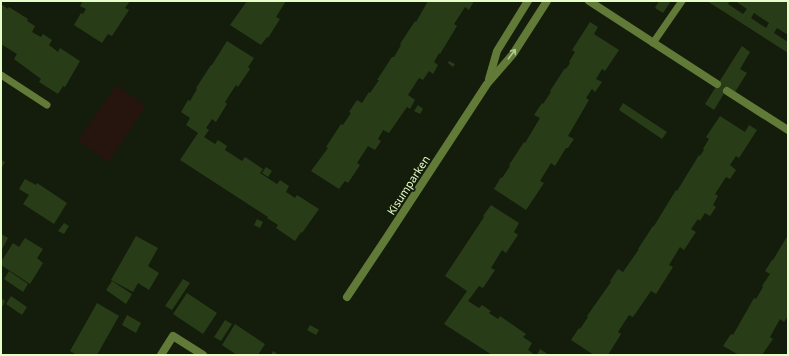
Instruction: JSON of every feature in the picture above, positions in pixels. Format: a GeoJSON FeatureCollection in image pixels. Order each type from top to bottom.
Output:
{"type":"FeatureCollection","features":[{"type":"Feature","properties":{"kind":"street","name":"Kisumparken"},"geometry":{"type":"LineString","coordinates":[[487,84],[497,51],[528,1]]}},
{"type":"Feature","properties":{"kind":"street","name":"Kisumparken"},"geometry":{"type":"LineString","coordinates":[[347,297],[487,84],[513,54],[547,1]]}},
{"type":"Feature","properties":{"kind":"street"},"geometry":{"type":"LineString","coordinates":[[589,1],[717,84]]}},
{"type":"Feature","properties":{"kind":"street"},"geometry":{"type":"LineString","coordinates":[[727,91],[788,130]]}},
{"type":"Feature","properties":{"kind":"street"},"geometry":{"type":"LineString","coordinates":[[161,355],[173,336],[203,355]]}},
{"type":"Feature","properties":{"kind":"lane"},"geometry":{"type":"LineString","coordinates":[[653,43],[682,1]]}},
{"type":"Feature","properties":{"kind":"lane"},"geometry":{"type":"LineString","coordinates":[[1,75],[47,106]]}},
{"type":"Feature","properties":{"kind":"shaded area"},"geometry":{"type":"Polygon","coordinates":[[[116,85],[146,106],[108,162],[78,141],[116,85]]]}},
{"type":"Feature","properties":{"kind":"building"},"geometry":{"type":"Polygon","coordinates":[[[83,1],[130,1],[125,8],[129,10],[112,36],[108,34],[102,43],[74,25],[81,13],[83,14],[86,9],[80,6],[83,1]]]}},
{"type":"Feature","properties":{"kind":"building"},"geometry":{"type":"Polygon","coordinates":[[[247,1],[286,1],[276,17],[280,19],[268,38],[267,37],[261,45],[230,25],[247,1]]]}},
{"type":"Feature","properties":{"kind":"building"},"geometry":{"type":"Polygon","coordinates":[[[428,1],[474,1],[469,10],[465,7],[454,24],[457,26],[434,62],[438,65],[433,74],[429,71],[423,80],[419,78],[408,95],[415,100],[410,109],[407,107],[389,133],[383,130],[378,139],[381,141],[375,150],[368,146],[357,163],[360,165],[348,183],[345,181],[339,189],[311,171],[328,148],[326,147],[341,124],[343,125],[351,113],[349,112],[357,100],[362,103],[379,80],[377,80],[392,57],[394,57],[401,45],[400,44],[415,21],[416,22],[428,1]]]}},
{"type":"Feature","properties":{"kind":"building"},"geometry":{"type":"Polygon","coordinates":[[[659,1],[671,1],[663,13],[655,8],[659,1]]]}},
{"type":"Feature","properties":{"kind":"building"},"geometry":{"type":"Polygon","coordinates":[[[707,1],[730,1],[728,4],[743,14],[747,9],[735,1],[788,2],[788,35],[777,28],[774,33],[788,42],[788,53],[707,1]],[[754,13],[751,18],[766,28],[769,23],[754,13]]]}},
{"type":"Feature","properties":{"kind":"building"},"geometry":{"type":"Polygon","coordinates":[[[1,4],[8,9],[9,7],[28,19],[27,21],[35,26],[32,32],[41,37],[43,34],[52,40],[49,45],[58,52],[60,48],[80,61],[65,87],[63,86],[58,94],[39,82],[41,79],[14,59],[17,54],[1,44],[1,4]]]}},
{"type":"Feature","properties":{"kind":"building"},"geometry":{"type":"Polygon","coordinates":[[[590,22],[598,27],[594,34],[619,50],[605,71],[602,69],[596,79],[602,82],[595,92],[592,89],[586,98],[589,100],[568,136],[574,139],[568,148],[566,148],[555,166],[551,163],[540,181],[544,183],[526,210],[494,189],[540,118],[534,115],[551,92],[550,91],[565,68],[566,69],[570,63],[569,62],[575,52],[572,50],[590,22]]]}},
{"type":"Feature","properties":{"kind":"building"},"geometry":{"type":"Polygon","coordinates":[[[227,41],[254,58],[248,67],[250,69],[238,87],[236,85],[225,102],[227,104],[216,122],[212,119],[206,128],[209,130],[204,137],[215,144],[218,140],[227,146],[225,150],[242,161],[245,157],[263,169],[260,173],[277,184],[280,180],[289,186],[286,192],[295,198],[297,195],[319,209],[295,241],[276,228],[278,225],[267,218],[268,217],[180,160],[198,133],[186,125],[190,118],[181,112],[188,100],[190,101],[197,89],[196,88],[227,41]]]}},
{"type":"Feature","properties":{"kind":"building"},"geometry":{"type":"Polygon","coordinates":[[[742,46],[750,52],[740,69],[747,73],[735,92],[728,87],[714,110],[705,104],[742,46]]]}},
{"type":"Feature","properties":{"kind":"building"},"geometry":{"type":"Polygon","coordinates":[[[449,61],[455,64],[453,67],[448,63],[449,61]]]}},
{"type":"Feature","properties":{"kind":"building"},"geometry":{"type":"Polygon","coordinates":[[[623,103],[667,132],[662,139],[619,110],[623,103]]]}},
{"type":"Feature","properties":{"kind":"building"},"geometry":{"type":"Polygon","coordinates":[[[418,105],[423,109],[420,114],[414,111],[418,105]]]}},
{"type":"Feature","properties":{"kind":"building"},"geometry":{"type":"Polygon","coordinates":[[[720,116],[745,132],[749,125],[757,130],[739,158],[736,156],[730,165],[736,170],[730,179],[726,177],[715,194],[718,196],[713,205],[716,207],[710,216],[705,213],[700,221],[698,219],[691,229],[696,232],[684,250],[680,247],[669,265],[673,267],[656,294],[651,291],[633,317],[629,315],[618,332],[621,334],[608,355],[594,355],[571,340],[588,317],[587,316],[611,282],[610,281],[618,269],[623,272],[639,249],[676,190],[677,191],[699,155],[700,156],[704,150],[703,149],[709,139],[706,137],[720,116]]]}},
{"type":"Feature","properties":{"kind":"building"},"geometry":{"type":"Polygon","coordinates":[[[1,160],[5,162],[1,169],[1,160]]]}},
{"type":"Feature","properties":{"kind":"building"},"geometry":{"type":"Polygon","coordinates":[[[266,167],[272,171],[268,177],[262,173],[266,167]]]}},
{"type":"Feature","properties":{"kind":"building"},"geometry":{"type":"Polygon","coordinates":[[[25,179],[36,185],[37,183],[67,203],[54,224],[23,204],[29,195],[19,189],[25,179]]]}},
{"type":"Feature","properties":{"kind":"building"},"geometry":{"type":"Polygon","coordinates":[[[491,205],[519,223],[514,232],[518,235],[506,253],[502,250],[491,268],[495,270],[483,288],[479,286],[468,301],[479,308],[482,305],[491,311],[489,313],[498,319],[500,316],[526,334],[523,337],[532,343],[528,350],[535,355],[492,355],[444,324],[467,291],[445,276],[491,205]]]}},
{"type":"Feature","properties":{"kind":"building"},"geometry":{"type":"Polygon","coordinates":[[[257,219],[263,222],[260,228],[254,225],[257,219]]]}},
{"type":"Feature","properties":{"kind":"building"},"geometry":{"type":"Polygon","coordinates":[[[64,223],[69,226],[64,234],[58,231],[64,223]]]}},
{"type":"Feature","properties":{"kind":"building"},"geometry":{"type":"Polygon","coordinates":[[[1,234],[8,238],[1,251],[1,234]]]}},
{"type":"Feature","properties":{"kind":"building"},"geometry":{"type":"Polygon","coordinates":[[[788,235],[788,316],[784,322],[780,319],[770,337],[773,339],[762,355],[739,355],[723,346],[731,334],[733,335],[754,298],[756,299],[770,274],[765,271],[788,235]]]}},
{"type":"Feature","properties":{"kind":"building"},"geometry":{"type":"Polygon","coordinates":[[[136,236],[158,248],[148,266],[159,273],[149,290],[138,283],[133,292],[111,280],[136,236]]]}},
{"type":"Feature","properties":{"kind":"building"},"geometry":{"type":"Polygon","coordinates":[[[25,238],[43,249],[37,258],[43,263],[30,284],[1,265],[1,262],[13,243],[19,247],[25,238]]]}},
{"type":"Feature","properties":{"kind":"building"},"geometry":{"type":"Polygon","coordinates":[[[9,271],[28,284],[23,292],[4,279],[9,271]]]}},
{"type":"Feature","properties":{"kind":"building"},"geometry":{"type":"Polygon","coordinates":[[[183,279],[190,283],[172,310],[165,306],[183,279]]]}},
{"type":"Feature","properties":{"kind":"building"},"geometry":{"type":"Polygon","coordinates":[[[112,281],[132,294],[126,304],[106,290],[112,281]]]}},
{"type":"Feature","properties":{"kind":"building"},"geometry":{"type":"Polygon","coordinates":[[[187,293],[217,313],[203,334],[173,314],[187,293]]]}},
{"type":"Feature","properties":{"kind":"building"},"geometry":{"type":"Polygon","coordinates":[[[11,296],[27,307],[22,315],[6,304],[11,296]]]}},
{"type":"Feature","properties":{"kind":"building"},"geometry":{"type":"Polygon","coordinates":[[[1,298],[5,301],[1,309],[1,298]]]}},
{"type":"Feature","properties":{"kind":"building"},"geometry":{"type":"Polygon","coordinates":[[[97,303],[119,316],[97,355],[77,355],[70,351],[97,303]]]}},
{"type":"Feature","properties":{"kind":"building"},"geometry":{"type":"Polygon","coordinates":[[[127,315],[141,323],[136,333],[122,325],[127,315]]]}},
{"type":"Feature","properties":{"kind":"building"},"geometry":{"type":"Polygon","coordinates":[[[225,320],[232,324],[221,341],[214,337],[225,320]]]}},
{"type":"Feature","properties":{"kind":"building"},"geometry":{"type":"Polygon","coordinates":[[[235,324],[265,344],[258,355],[237,355],[222,345],[235,324]]]}},
{"type":"Feature","properties":{"kind":"building"},"geometry":{"type":"Polygon","coordinates":[[[310,325],[319,330],[316,335],[307,330],[310,325]]]}},
{"type":"Feature","properties":{"kind":"building"},"geometry":{"type":"Polygon","coordinates":[[[540,349],[549,355],[537,355],[540,349]]]}},
{"type":"Feature","properties":{"kind":"building"},"geometry":{"type":"Polygon","coordinates":[[[273,351],[279,355],[271,355],[273,351]]]}}]}
